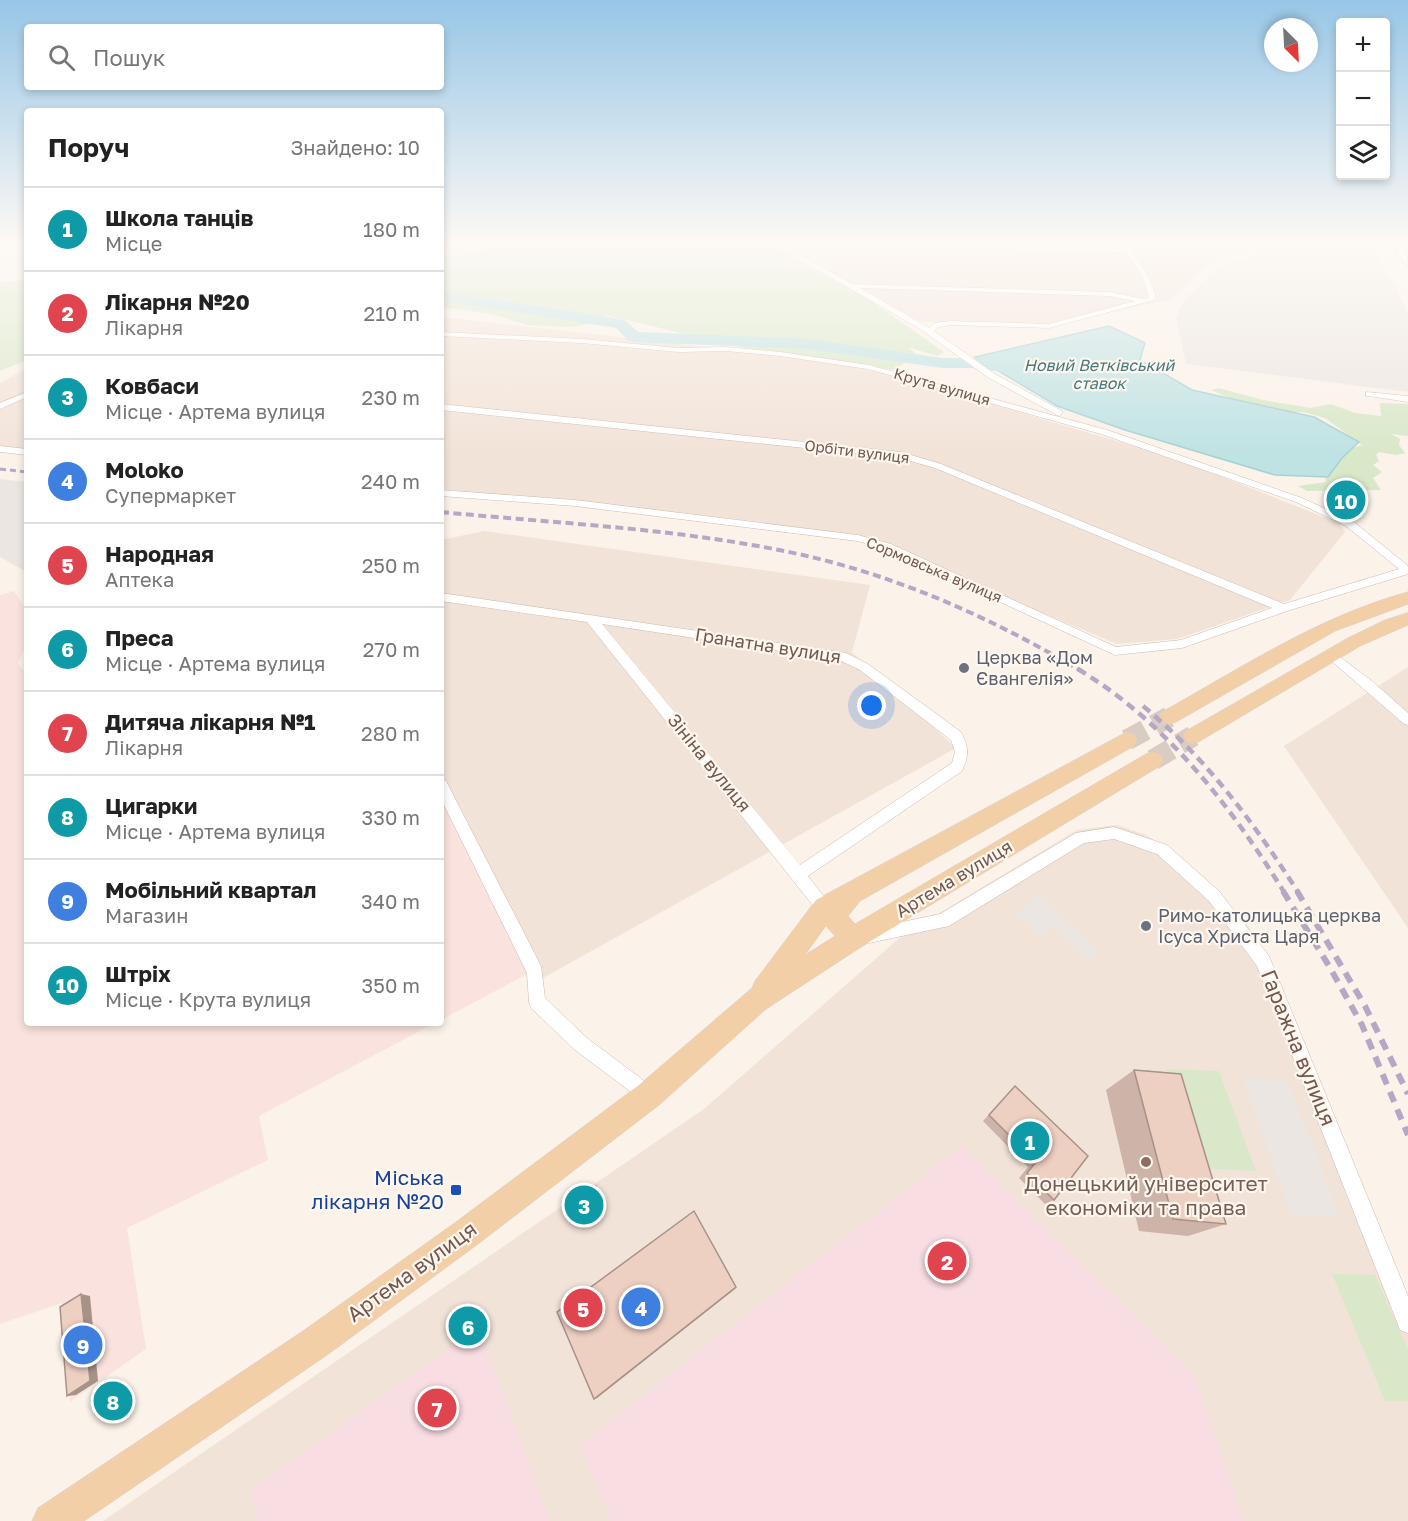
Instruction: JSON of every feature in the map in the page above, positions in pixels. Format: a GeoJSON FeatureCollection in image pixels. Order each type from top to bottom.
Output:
{"type":"FeatureCollection","features":[{"type":"Feature","properties":{"kind":"main road"},"geometry":{"type":"LineString","coordinates":[[1169,717],[1329,627],[1370,610],[1408,598]]}},
{"type":"Feature","properties":{"kind":"main road"},"geometry":{"type":"LineString","coordinates":[[1194,736],[1332,655],[1390,624],[1408,619]]}},
{"type":"Feature","properties":{"kind":"main road","name":"Артема вулиця"},"geometry":{"type":"LineString","coordinates":[[757,1000],[825,908],[1127,740]]}},
{"type":"Feature","properties":{"kind":"main road","name":"Артема вулиця"},"geometry":{"type":"LineString","coordinates":[[51,1521],[324,1336],[474,1228],[649,1095],[757,1000],[852,939],[1153,760]]}},
{"type":"Feature","properties":{"kind":"main road"},"geometry":{"type":"LineString","coordinates":[[852,939],[835,918],[839,908],[855,891]]}},
{"type":"Feature","properties":{"kind":"street"},"geometry":{"type":"LineString","coordinates":[[898,314],[929,331],[982,370],[1044,406],[1104,432]]}},
{"type":"Feature","properties":{"kind":"street"},"geometry":{"type":"LineString","coordinates":[[929,331],[937,325],[950,323],[1049,326],[1094,314]]}},
{"type":"Feature","properties":{"kind":"street","name":"Крута вулиця"},"geometry":{"type":"LineString","coordinates":[[444,334],[582,341],[678,350],[726,349],[847,363],[910,377],[1104,432],[1299,500],[1350,524],[1408,571]]}},
{"type":"Feature","properties":{"kind":"street"},"geometry":{"type":"LineString","coordinates":[[1369,394],[1408,399]]}},
{"type":"Feature","properties":{"kind":"street"},"geometry":{"type":"LineString","coordinates":[[0,406],[24,395]]}},
{"type":"Feature","properties":{"kind":"street","name":"Орбіти вулиця"},"geometry":{"type":"LineString","coordinates":[[444,407],[901,455],[938,466],[1283,608]]}},
{"type":"Feature","properties":{"kind":"street"},"geometry":{"type":"LineString","coordinates":[[0,449],[24,452]]}},
{"type":"Feature","properties":{"kind":"street","name":"Сормовська вулиця"},"geometry":{"type":"LineString","coordinates":[[444,493],[574,503],[858,538],[887,546],[1115,651],[1182,644],[1283,608],[1408,571]]}},
{"type":"Feature","properties":{"kind":"street","name":"Гранатна вулиця"},"geometry":{"type":"LineString","coordinates":[[444,597],[842,656],[864,667],[956,736],[963,745],[962,756],[957,767],[799,874]]}},
{"type":"Feature","properties":{"kind":"street","name":"Зініна вулиця"},"geometry":{"type":"LineString","coordinates":[[591,620],[825,908]]}},
{"type":"Feature","properties":{"kind":"street"},"geometry":{"type":"LineString","coordinates":[[1332,655],[1408,720]]}},
{"type":"Feature","properties":{"kind":"street"},"geometry":{"type":"LineString","coordinates":[[444,791],[535,972],[537,1002],[581,1044],[649,1095]]}},
{"type":"Feature","properties":{"kind":"street","name":"Гаражна вулиця"},"geometry":{"type":"LineString","coordinates":[[852,939],[943,921],[1081,837],[1113,833],[1162,849],[1214,896],[1263,961],[1408,1322]]}},
{"type":"Feature","properties":{"kind":"shaded area"},"geometry":{"type":"Polygon","coordinates":[[[897,314],[1103,314],[1048,326],[909,321],[897,314]]]}},
{"type":"Feature","properties":{"kind":"shaded area"},"geometry":{"type":"Polygon","coordinates":[[[1178,314],[1408,314],[1408,392],[1186,364],[1176,317],[1178,314]]]}},
{"type":"Feature","properties":{"kind":"shaded area"},"geometry":{"type":"Polygon","coordinates":[[[444,317],[797,357],[894,375],[1174,458],[1339,523],[1345,532],[1290,600],[1177,639],[1117,644],[878,544],[444,489],[444,317]]]}},
{"type":"Feature","properties":{"kind":"shaded area"},"geometry":{"type":"Polygon","coordinates":[[[24,370],[24,452],[0,449],[0,383],[24,370]]]}},
{"type":"Feature","properties":{"kind":"shaded area"},"geometry":{"type":"Polygon","coordinates":[[[0,479],[24,482],[24,570],[0,557],[0,479]]]}},
{"type":"Feature","properties":{"kind":"shaded area"},"geometry":{"type":"Polygon","coordinates":[[[484,531],[870,585],[852,652],[956,748],[543,978],[444,800],[444,539],[484,531]]]}},
{"type":"Feature","properties":{"kind":"shaded area"},"geometry":{"type":"Polygon","coordinates":[[[14,591],[24,606],[24,650],[18,663],[24,671],[24,1026],[429,1026],[259,1116],[268,1160],[127,1228],[146,1349],[70,1402],[62,1303],[0,1324],[0,595],[14,591]]]}},
{"type":"Feature","properties":{"kind":"shaded area"},"geometry":{"type":"Polygon","coordinates":[[[1408,667],[1408,928],[1284,746],[1408,667]]]}},
{"type":"Feature","properties":{"kind":"shaded area"},"geometry":{"type":"Polygon","coordinates":[[[444,802],[531,972],[444,1018],[444,802]]]}},
{"type":"Feature","properties":{"kind":"shaded area"},"geometry":{"type":"Polygon","coordinates":[[[1117,825],[1146,835],[1176,854],[1207,880],[1249,927],[1408,1310],[1408,1521],[103,1521],[704,1109],[903,935],[1077,830],[1117,825]]]}},
{"type":"Feature","properties":{"kind":"shaded area"},"geometry":{"type":"Polygon","coordinates":[[[1038,895],[1101,952],[1090,962],[1053,927],[1041,937],[1016,913],[1038,895]]]}},
{"type":"Feature","properties":{"kind":"shaded area"},"geometry":{"type":"Polygon","coordinates":[[[1242,1077],[1287,1080],[1340,1217],[1291,1214],[1242,1077]]]}},
{"type":"Feature","properties":{"kind":"shaded area"},"geometry":{"type":"Polygon","coordinates":[[[962,1146],[1195,1376],[1244,1521],[611,1521],[580,1445],[962,1146]]]}},
{"type":"Feature","properties":{"kind":"shaded area"},"geometry":{"type":"Polygon","coordinates":[[[479,1327],[550,1521],[258,1521],[252,1489],[479,1327]]]}},
{"type":"Feature","properties":{"kind":"green space"},"geometry":{"type":"Polygon","coordinates":[[[0,314],[24,314],[24,361],[0,371],[0,314]]]}},
{"type":"Feature","properties":{"kind":"green space"},"geometry":{"type":"Polygon","coordinates":[[[492,314],[889,314],[944,352],[937,356],[908,347],[916,354],[895,370],[748,349],[606,315],[610,320],[572,327],[527,325],[492,314]]]}},
{"type":"Feature","properties":{"kind":"green space"},"geometry":{"type":"Polygon","coordinates":[[[1219,388],[1263,400],[1311,408],[1331,404],[1355,413],[1381,416],[1380,403],[1408,404],[1408,436],[1391,434],[1400,439],[1399,445],[1405,453],[1397,455],[1379,452],[1376,455],[1379,461],[1373,465],[1382,472],[1373,478],[1381,490],[1307,491],[1298,486],[1326,482],[1324,470],[1340,452],[1362,445],[1325,418],[1303,412],[1277,412],[1211,390],[1219,388]]]}},
{"type":"Feature","properties":{"kind":"green space"},"geometry":{"type":"Polygon","coordinates":[[[1166,1069],[1219,1071],[1256,1171],[1198,1168],[1166,1069]]]}},
{"type":"Feature","properties":{"kind":"green space"},"geometry":{"type":"Polygon","coordinates":[[[1332,1274],[1375,1275],[1408,1350],[1408,1401],[1385,1401],[1332,1274]]]}},
{"type":"Feature","properties":{"kind":"water","name":"Новий Ветківський ставок"},"geometry":{"type":"Polygon","coordinates":[[[1109,326],[1145,343],[1140,360],[1192,390],[1314,417],[1359,442],[1342,458],[1328,477],[1275,475],[1125,430],[1057,406],[975,357],[1109,326]]]}},
{"type":"Feature","properties":{"kind":"building"},"geometry":{"type":"Polygon","coordinates":[[[1134,1070],[1181,1074],[1226,1224],[1173,1219],[1134,1070]]]}},
{"type":"Feature","properties":{"kind":"building"},"geometry":{"type":"Polygon","coordinates":[[[1015,1086],[1088,1156],[1054,1200],[1027,1173],[1036,1162],[989,1115],[1015,1086]]]}},
{"type":"Feature","properties":{"kind":"building"},"geometry":{"type":"Polygon","coordinates":[[[596,1186],[602,1199],[570,1221],[564,1208],[596,1186]]]}},
{"type":"Feature","properties":{"kind":"building"},"geometry":{"type":"Polygon","coordinates":[[[694,1211],[736,1287],[594,1399],[557,1312],[694,1211]]]}},
{"type":"Feature","properties":{"kind":"building"},"geometry":{"type":"Polygon","coordinates":[[[81,1294],[90,1381],[67,1396],[60,1307],[81,1294]]]}},
{"type":"Feature","properties":{"kind":"building"},"geometry":{"type":"Polygon","coordinates":[[[110,1391],[111,1405],[99,1412],[98,1398],[110,1391]]]}},
{"type":"Feature","properties":{"kind":"waterway"},"geometry":{"type":"LineString","coordinates":[[557,314],[621,324],[634,337],[809,344],[942,363],[972,363],[1027,370]]}},
{"type":"Feature","properties":{"kind":"tunnel"},"geometry":{"type":"LineString","coordinates":[[1127,740],[1169,717]]}},
{"type":"Feature","properties":{"kind":"tunnel"},"geometry":{"type":"LineString","coordinates":[[1153,760],[1193,736]]}},
{"type":"Feature","properties":{"kind":"railway"},"geometry":{"type":"LineString","coordinates":[[0,469],[24,472]]}},
{"type":"Feature","properties":{"kind":"railway"},"geometry":{"type":"LineString","coordinates":[[444,512],[695,536],[819,559],[859,570],[935,597],[1009,631],[1081,671]]}},
{"type":"Feature","properties":{"kind":"railway"},"geometry":{"type":"LineString","coordinates":[[1081,671],[1140,714],[1194,768],[1242,828],[1284,892]]}},
{"type":"Feature","properties":{"kind":"railway"},"geometry":{"type":"LineString","coordinates":[[1143,706],[1209,770],[1264,841],[1298,892]]}},
{"type":"Feature","properties":{"kind":"railway"},"geometry":{"type":"LineString","coordinates":[[1283,891],[1362,1025],[1408,1135]]}},
{"type":"Feature","properties":{"kind":"railway"},"geometry":{"type":"LineString","coordinates":[[1297,891],[1365,1006],[1408,1094]]}},
{"type":"Feature","properties":{"kind":"place","name":"Штріх"},"geometry":{"type":"Point","coordinates":[1346,500]}},
{"type":"Feature","properties":{"kind":"place","name":"Церква «Дом Євангелія»"},"geometry":{"type":"Point","coordinates":[964,668]}},
{"type":"Feature","properties":{"kind":"place","name":"Римо-католицька церква Ісуса Христа Царя"},"geometry":{"type":"Point","coordinates":[1146,926]}},
{"type":"Feature","properties":{"kind":"place","name":"Школа танців"},"geometry":{"type":"Point","coordinates":[1030,1141]}},
{"type":"Feature","properties":{"kind":"place","name":"Донецький університет економіки та права"},"geometry":{"type":"Point","coordinates":[1146,1162]}},
{"type":"Feature","properties":{"kind":"place","name":"Міська лікарня №20"},"geometry":{"type":"Point","coordinates":[456,1190]}},
{"type":"Feature","properties":{"kind":"place","name":"Ковбаси"},"geometry":{"type":"Point","coordinates":[584,1205]}},
{"type":"Feature","properties":{"kind":"place","name":"Лікарня №20"},"geometry":{"type":"Point","coordinates":[947,1261]}},
{"type":"Feature","properties":{"kind":"place","name":"Moloko"},"geometry":{"type":"Point","coordinates":[641,1307]}},
{"type":"Feature","properties":{"kind":"place","name":"Народная"},"geometry":{"type":"Point","coordinates":[583,1308]}},
{"type":"Feature","properties":{"kind":"place","name":"Преса"},"geometry":{"type":"Point","coordinates":[468,1326]}},
{"type":"Feature","properties":{"kind":"place","name":"Мобільний квартал"},"geometry":{"type":"Point","coordinates":[83,1345]}},
{"type":"Feature","properties":{"kind":"place","name":"Цигарки"},"geometry":{"type":"Point","coordinates":[113,1401]}},
{"type":"Feature","properties":{"kind":"place","name":"Дитяча лікарня №1"},"geometry":{"type":"Point","coordinates":[437,1408]}}]}
